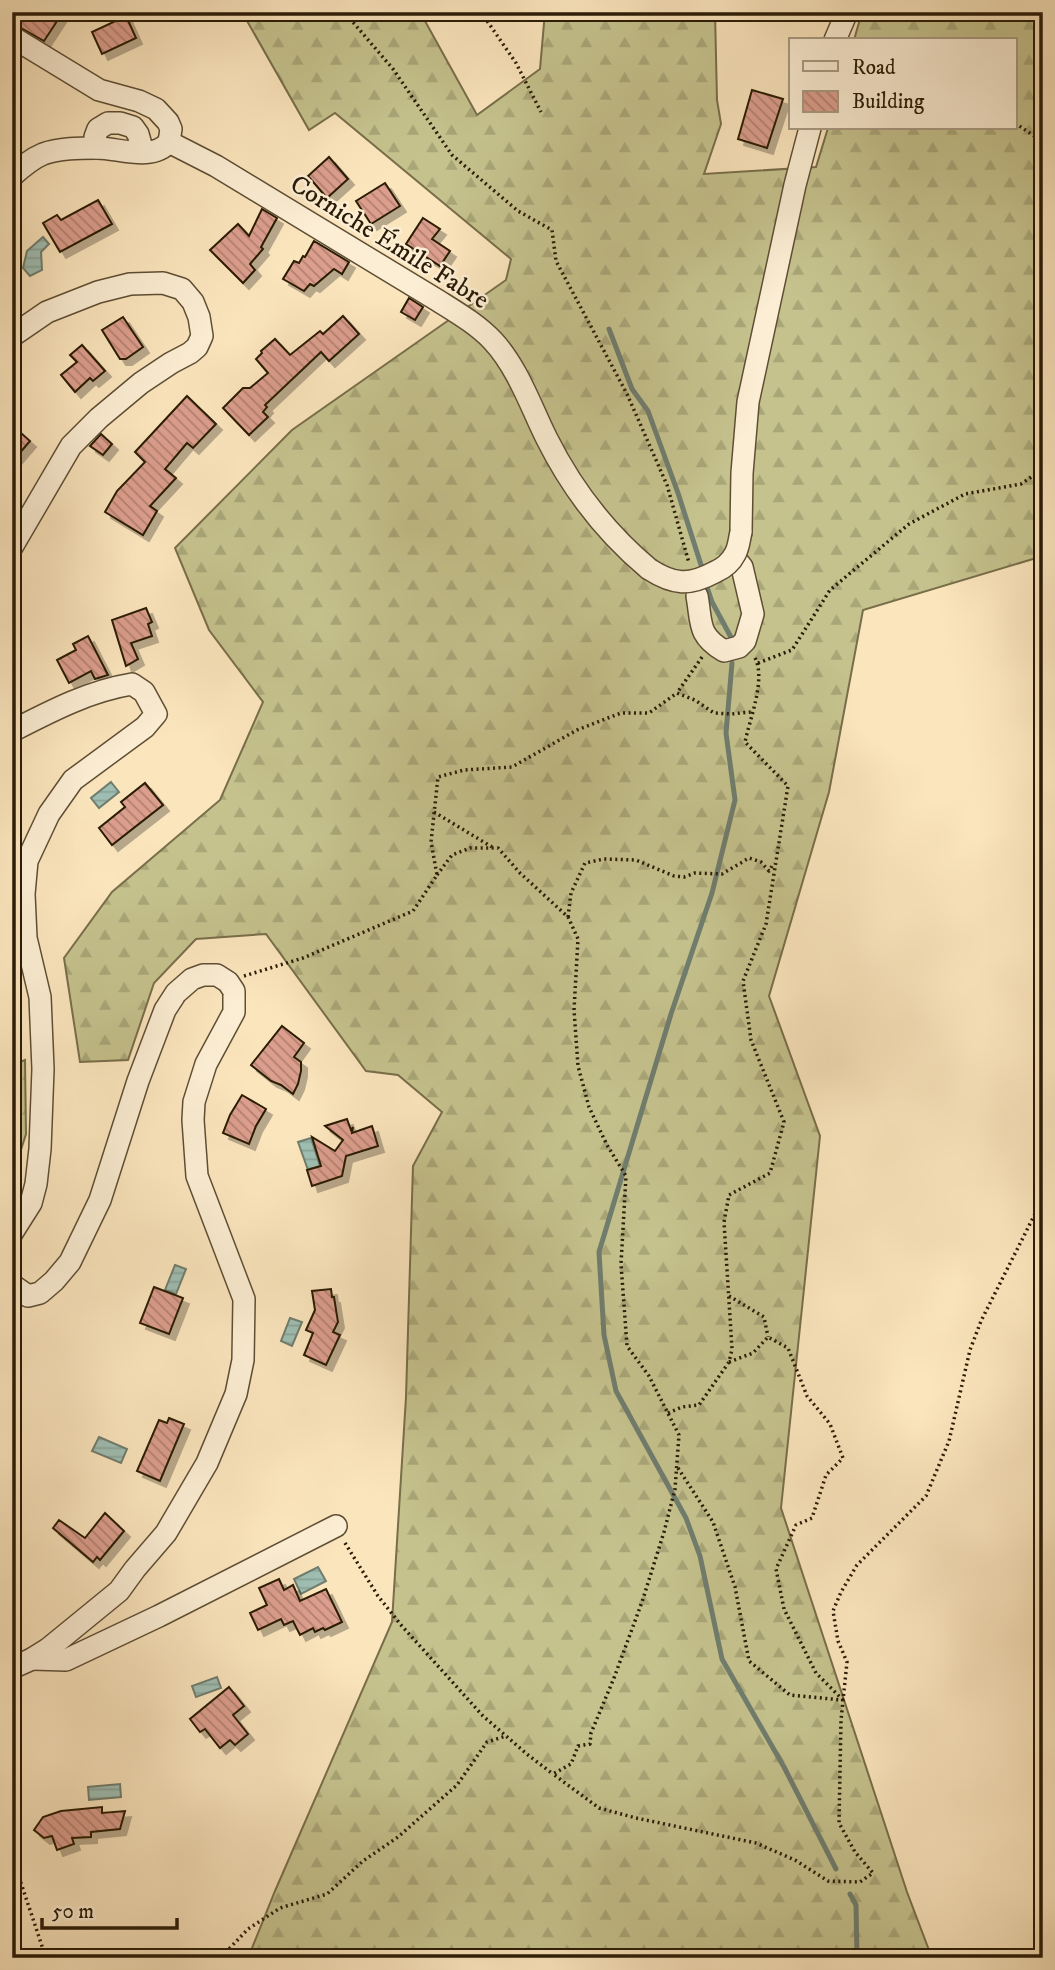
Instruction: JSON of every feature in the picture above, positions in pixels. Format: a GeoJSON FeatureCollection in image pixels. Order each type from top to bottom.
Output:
{"type":"FeatureCollection","features":[{"type":"Feature","properties":{"kind":"street"},"geometry":{"type":"LineString","coordinates":[[836,38],[847,12]]}},
{"type":"Feature","properties":{"kind":"street"},"geometry":{"type":"LineString","coordinates":[[12,37],[99,90],[156,109],[171,129],[169,142],[158,150],[143,152],[97,148],[45,153],[26,162],[12,176]]}},
{"type":"Feature","properties":{"kind":"street"},"geometry":{"type":"LineString","coordinates":[[696,596],[706,638],[724,651],[739,647],[745,641],[753,614],[742,567],[734,557],[741,533],[741,473],[748,402],[795,184],[809,130]]}},
{"type":"Feature","properties":{"kind":"street","name":"Corniche Émile Fabre"},"geometry":{"type":"LineString","coordinates":[[169,142],[216,166],[437,300],[469,321],[493,342],[513,369],[568,478],[627,551],[649,569],[662,578],[691,582],[721,569],[734,557]]}},
{"type":"Feature","properties":{"kind":"street"},"geometry":{"type":"LineString","coordinates":[[12,336],[47,312],[98,292],[130,284],[163,283],[182,289],[193,302],[202,336],[197,347],[190,353],[141,383],[71,446],[12,547]]}},
{"type":"Feature","properties":{"kind":"street"},"geometry":{"type":"LineString","coordinates":[[12,731],[68,703],[107,688],[132,684],[144,692],[156,714],[145,727],[73,780],[49,814],[27,862],[24,894],[26,938],[40,997],[43,1069],[40,1149],[31,1203],[12,1233]]}},
{"type":"Feature","properties":{"kind":"street"},"geometry":{"type":"LineString","coordinates":[[12,1285],[28,1296],[40,1293],[69,1262],[100,1200],[138,1081],[165,1010],[176,993],[192,979],[203,975],[217,975],[228,982],[234,991],[234,1012],[206,1064],[194,1102],[193,1120],[197,1176],[244,1299],[243,1360],[236,1394],[206,1463],[166,1533],[119,1591],[32,1659],[12,1668]]}},
{"type":"Feature","properties":{"kind":"street"},"geometry":{"type":"LineString","coordinates":[[32,1659],[66,1660],[336,1526]]}},
{"type":"Feature","properties":{"kind":"path"},"geometry":{"type":"LineString","coordinates":[[481,12],[516,63],[541,112]]}},
{"type":"Feature","properties":{"kind":"path"},"geometry":{"type":"LineString","coordinates":[[346,14],[393,69],[452,155],[518,211],[552,230],[556,261],[628,394],[667,485],[696,596]]}},
{"type":"Feature","properties":{"kind":"path"},"geometry":{"type":"LineString","coordinates":[[1016,124],[1043,142]]}},
{"type":"Feature","properties":{"kind":"path"},"geometry":{"type":"LineString","coordinates":[[758,663],[792,650],[830,590],[909,524],[965,494],[1021,484],[1043,469]]}},
{"type":"Feature","properties":{"kind":"path"},"geometry":{"type":"LineString","coordinates":[[668,1413],[682,1407],[699,1405],[729,1362],[732,1349],[724,1222],[729,1195],[770,1173],[784,1122],[751,1040],[743,981],[766,924],[788,786],[745,742],[751,712],[758,695],[758,663],[745,641]]}},
{"type":"Feature","properties":{"kind":"path"},"geometry":{"type":"LineString","coordinates":[[437,875],[431,842],[438,778],[464,770],[512,767],[577,730],[621,713],[649,713],[677,693],[712,644]]}},
{"type":"Feature","properties":{"kind":"path"},"geometry":{"type":"LineString","coordinates":[[677,693],[695,700],[715,713],[751,712]]}},
{"type":"Feature","properties":{"kind":"path"},"geometry":{"type":"LineString","coordinates":[[435,811],[494,848]]}},
{"type":"Feature","properties":{"kind":"path"},"geometry":{"type":"LineString","coordinates":[[228,982],[303,958],[413,911],[452,855],[470,848],[498,848],[520,873],[568,917],[578,939],[573,1010],[578,1066],[589,1107],[626,1176],[621,1264],[627,1346],[649,1376],[679,1435],[675,1489],[646,1591],[591,1733],[590,1744],[578,1746],[571,1764],[554,1775]]}},
{"type":"Feature","properties":{"kind":"path"},"geometry":{"type":"LineString","coordinates":[[568,917],[571,893],[585,863],[604,859],[636,860],[674,876],[684,877],[695,873],[722,874],[749,858],[761,862],[769,871],[776,860]]}},
{"type":"Feature","properties":{"kind":"path"},"geometry":{"type":"LineString","coordinates":[[336,1526],[385,1606],[483,1716],[528,1755],[599,1808],[756,1843],[795,1860],[828,1881],[860,1882],[873,1873],[855,1852],[839,1823],[846,1662],[838,1641],[833,1611],[857,1565],[926,1496],[949,1441],[970,1350],[981,1321],[1043,1198]]}},
{"type":"Feature","properties":{"kind":"path"},"geometry":{"type":"LineString","coordinates":[[729,1296],[764,1317],[768,1338]]}},
{"type":"Feature","properties":{"kind":"path"},"geometry":{"type":"LineString","coordinates":[[768,1338],[788,1348],[807,1396],[830,1424],[843,1458],[826,1475],[812,1518],[796,1525],[776,1569],[784,1609],[806,1654],[816,1673],[843,1700]]}},
{"type":"Feature","properties":{"kind":"path"},"geometry":{"type":"LineString","coordinates":[[729,1362],[753,1353],[768,1338]]}},
{"type":"Feature","properties":{"kind":"path"},"geometry":{"type":"LineString","coordinates":[[676,1466],[713,1522],[735,1587],[749,1661],[790,1695],[843,1700]]}},
{"type":"Feature","properties":{"kind":"path"},"geometry":{"type":"LineString","coordinates":[[224,1958],[226,1952],[248,1929],[280,1908],[327,1894],[363,1861],[398,1836],[457,1785],[487,1742],[506,1736]]}},
{"type":"Feature","properties":{"kind":"path"},"geometry":{"type":"LineString","coordinates":[[12,1856],[46,1958]]}},
{"type":"Feature","properties":{"kind":"green space"},"geometry":{"type":"Polygon","coordinates":[[[242,12],[420,12],[477,115],[540,69],[545,12],[715,12],[717,100],[721,124],[704,174],[816,167],[827,130],[1016,130],[1016,38],[855,38],[862,12],[1042,12],[1043,556],[863,610],[829,792],[769,996],[820,1136],[781,1508],[907,1892],[932,1958],[248,1958],[392,1622],[406,1397],[413,1166],[442,1112],[398,1075],[366,1071],[266,934],[196,939],[154,983],[128,1060],[80,1062],[64,958],[112,892],[220,800],[263,702],[209,630],[175,548],[292,430],[506,280],[511,259],[335,113],[309,130],[242,12]]]}},
{"type":"Feature","properties":{"kind":"green space"},"geometry":{"type":"Polygon","coordinates":[[[25,1060],[26,1134],[12,1178],[12,1065],[25,1060]]]}},
{"type":"Feature","properties":{"kind":"water"},"geometry":{"type":"Polygon","coordinates":[[[43,237],[49,244],[41,252],[42,270],[30,276],[23,268],[27,251],[43,237]]]}},
{"type":"Feature","properties":{"kind":"water"},"geometry":{"type":"Polygon","coordinates":[[[111,782],[119,792],[99,808],[91,798],[111,782]]]}},
{"type":"Feature","properties":{"kind":"water"},"geometry":{"type":"Polygon","coordinates":[[[311,1138],[320,1166],[308,1170],[298,1142],[311,1138]]]}},
{"type":"Feature","properties":{"kind":"water"},"geometry":{"type":"Polygon","coordinates":[[[175,1265],[186,1269],[176,1294],[165,1290],[175,1265]]]}},
{"type":"Feature","properties":{"kind":"water"},"geometry":{"type":"Polygon","coordinates":[[[290,1318],[302,1322],[292,1346],[281,1341],[290,1318]]]}},
{"type":"Feature","properties":{"kind":"water"},"geometry":{"type":"Polygon","coordinates":[[[99,1437],[127,1449],[121,1463],[92,1451],[99,1437]]]}},
{"type":"Feature","properties":{"kind":"water"},"geometry":{"type":"Polygon","coordinates":[[[318,1567],[326,1581],[301,1594],[294,1579],[318,1567]]]}},
{"type":"Feature","properties":{"kind":"water"},"geometry":{"type":"Polygon","coordinates":[[[217,1677],[221,1688],[196,1697],[192,1686],[217,1677]]]}},
{"type":"Feature","properties":{"kind":"water"},"geometry":{"type":"Polygon","coordinates":[[[120,1784],[121,1797],[89,1800],[88,1787],[120,1784]]]}},
{"type":"Feature","properties":{"kind":"building"},"geometry":{"type":"Polygon","coordinates":[[[22,12],[63,12],[44,41],[14,24],[22,12]]]}},
{"type":"Feature","properties":{"kind":"building"},"geometry":{"type":"Polygon","coordinates":[[[126,16],[136,38],[102,54],[92,32],[126,16]]]}},
{"type":"Feature","properties":{"kind":"building"},"geometry":{"type":"Polygon","coordinates":[[[752,90],[783,99],[767,148],[738,139],[752,90]]]}},
{"type":"Feature","properties":{"kind":"building"},"geometry":{"type":"Polygon","coordinates":[[[329,157],[348,179],[327,198],[308,176],[329,157]]]}},
{"type":"Feature","properties":{"kind":"building"},"geometry":{"type":"Polygon","coordinates":[[[385,183],[400,206],[371,224],[356,201],[385,183]]]}},
{"type":"Feature","properties":{"kind":"building"},"geometry":{"type":"Polygon","coordinates":[[[98,200],[112,224],[60,252],[43,223],[57,215],[61,220],[98,200]]]}},
{"type":"Feature","properties":{"kind":"building"},"geometry":{"type":"Polygon","coordinates":[[[262,209],[277,218],[261,247],[263,249],[250,264],[255,270],[243,283],[210,250],[238,224],[249,236],[262,209]]]}},
{"type":"Feature","properties":{"kind":"building"},"geometry":{"type":"Polygon","coordinates":[[[423,218],[440,229],[432,239],[450,251],[440,266],[406,244],[423,218]]]}},
{"type":"Feature","properties":{"kind":"building"},"geometry":{"type":"Polygon","coordinates":[[[314,241],[349,262],[342,274],[334,269],[304,291],[283,279],[294,261],[299,263],[303,256],[305,257],[314,241]]]}},
{"type":"Feature","properties":{"kind":"building"},"geometry":{"type":"Polygon","coordinates":[[[409,298],[423,307],[415,320],[401,312],[409,298]]]}},
{"type":"Feature","properties":{"kind":"building"},"geometry":{"type":"Polygon","coordinates":[[[343,316],[359,334],[329,361],[321,352],[265,405],[267,407],[263,412],[268,417],[249,435],[223,408],[243,388],[250,388],[268,373],[256,359],[261,351],[275,339],[290,355],[320,331],[323,334],[343,316]]]}},
{"type":"Feature","properties":{"kind":"building"},"geometry":{"type":"Polygon","coordinates":[[[123,317],[143,347],[126,359],[120,359],[102,330],[123,317]]]}},
{"type":"Feature","properties":{"kind":"building"},"geometry":{"type":"Polygon","coordinates":[[[82,345],[105,371],[93,381],[90,378],[75,392],[61,375],[77,362],[70,355],[82,345]]]}},
{"type":"Feature","properties":{"kind":"building"},"geometry":{"type":"Polygon","coordinates":[[[187,396],[216,424],[193,448],[187,443],[165,469],[176,478],[150,506],[157,511],[143,535],[105,512],[117,491],[145,462],[135,452],[187,396]]]}},
{"type":"Feature","properties":{"kind":"building"},"geometry":{"type":"Polygon","coordinates":[[[12,425],[30,441],[12,462],[12,425]]]}},
{"type":"Feature","properties":{"kind":"building"},"geometry":{"type":"Polygon","coordinates":[[[101,434],[112,444],[103,455],[90,446],[101,434]]]}},
{"type":"Feature","properties":{"kind":"building"},"geometry":{"type":"Polygon","coordinates":[[[146,608],[152,622],[148,624],[152,636],[131,643],[138,659],[126,666],[112,620],[146,608]]]}},
{"type":"Feature","properties":{"kind":"building"},"geometry":{"type":"Polygon","coordinates":[[[88,636],[108,675],[95,679],[91,671],[69,683],[57,660],[76,650],[73,644],[88,636]]]}},
{"type":"Feature","properties":{"kind":"building"},"geometry":{"type":"Polygon","coordinates":[[[145,783],[163,805],[112,845],[99,828],[125,807],[121,802],[145,783]]]}},
{"type":"Feature","properties":{"kind":"building"},"geometry":{"type":"Polygon","coordinates":[[[282,1026],[304,1043],[294,1057],[301,1062],[301,1071],[293,1094],[251,1065],[282,1026]]]}},
{"type":"Feature","properties":{"kind":"building"},"geometry":{"type":"Polygon","coordinates":[[[242,1095],[266,1109],[249,1144],[223,1133],[242,1095]]]}},
{"type":"Feature","properties":{"kind":"building"},"geometry":{"type":"Polygon","coordinates":[[[347,1119],[351,1130],[353,1127],[352,1133],[372,1126],[378,1146],[346,1156],[342,1176],[312,1186],[307,1170],[321,1166],[312,1137],[335,1151],[343,1140],[325,1126],[347,1119]]]}},
{"type":"Feature","properties":{"kind":"building"},"geometry":{"type":"Polygon","coordinates":[[[154,1287],[183,1298],[169,1334],[140,1323],[154,1287]]]}},
{"type":"Feature","properties":{"kind":"building"},"geometry":{"type":"Polygon","coordinates":[[[331,1289],[338,1322],[333,1332],[340,1335],[326,1365],[304,1355],[313,1333],[306,1330],[315,1310],[312,1291],[331,1289]]]}},
{"type":"Feature","properties":{"kind":"building"},"geometry":{"type":"Polygon","coordinates":[[[169,1418],[184,1424],[160,1481],[137,1471],[159,1420],[167,1423],[169,1418]]]}},
{"type":"Feature","properties":{"kind":"building"},"geometry":{"type":"Polygon","coordinates":[[[105,1513],[124,1531],[100,1560],[97,1557],[93,1562],[53,1528],[59,1520],[85,1538],[105,1513]]]}},
{"type":"Feature","properties":{"kind":"building"},"geometry":{"type":"Polygon","coordinates":[[[279,1579],[284,1590],[293,1585],[300,1601],[326,1589],[342,1622],[325,1630],[323,1628],[315,1632],[313,1628],[300,1635],[293,1621],[284,1625],[281,1619],[258,1630],[250,1613],[267,1605],[259,1588],[279,1579]]]}},
{"type":"Feature","properties":{"kind":"building"},"geometry":{"type":"Polygon","coordinates":[[[229,1687],[244,1706],[233,1715],[248,1734],[235,1745],[230,1740],[220,1748],[205,1729],[200,1732],[190,1719],[229,1687]]]}},
{"type":"Feature","properties":{"kind":"building"},"geometry":{"type":"Polygon","coordinates":[[[102,1807],[102,1813],[125,1811],[120,1829],[91,1832],[91,1837],[72,1838],[74,1844],[57,1850],[52,1836],[44,1838],[34,1830],[43,1817],[61,1811],[102,1807]]]}},
{"type":"Feature","properties":{"kind":"waterway"},"geometry":{"type":"LineString","coordinates":[[609,329],[632,389],[648,411],[703,571]]}},
{"type":"Feature","properties":{"kind":"waterway"},"geometry":{"type":"LineString","coordinates":[[705,581],[712,602],[733,641]]}},
{"type":"Feature","properties":{"kind":"waterway"},"geometry":{"type":"LineString","coordinates":[[732,663],[726,733],[735,800],[712,893],[671,1014],[599,1252],[604,1335],[616,1391],[686,1518],[700,1556],[722,1659],[784,1767],[836,1869]]}},
{"type":"Feature","properties":{"kind":"waterway"},"geometry":{"type":"LineString","coordinates":[[850,1894],[856,1905],[857,1958]]}}]}
